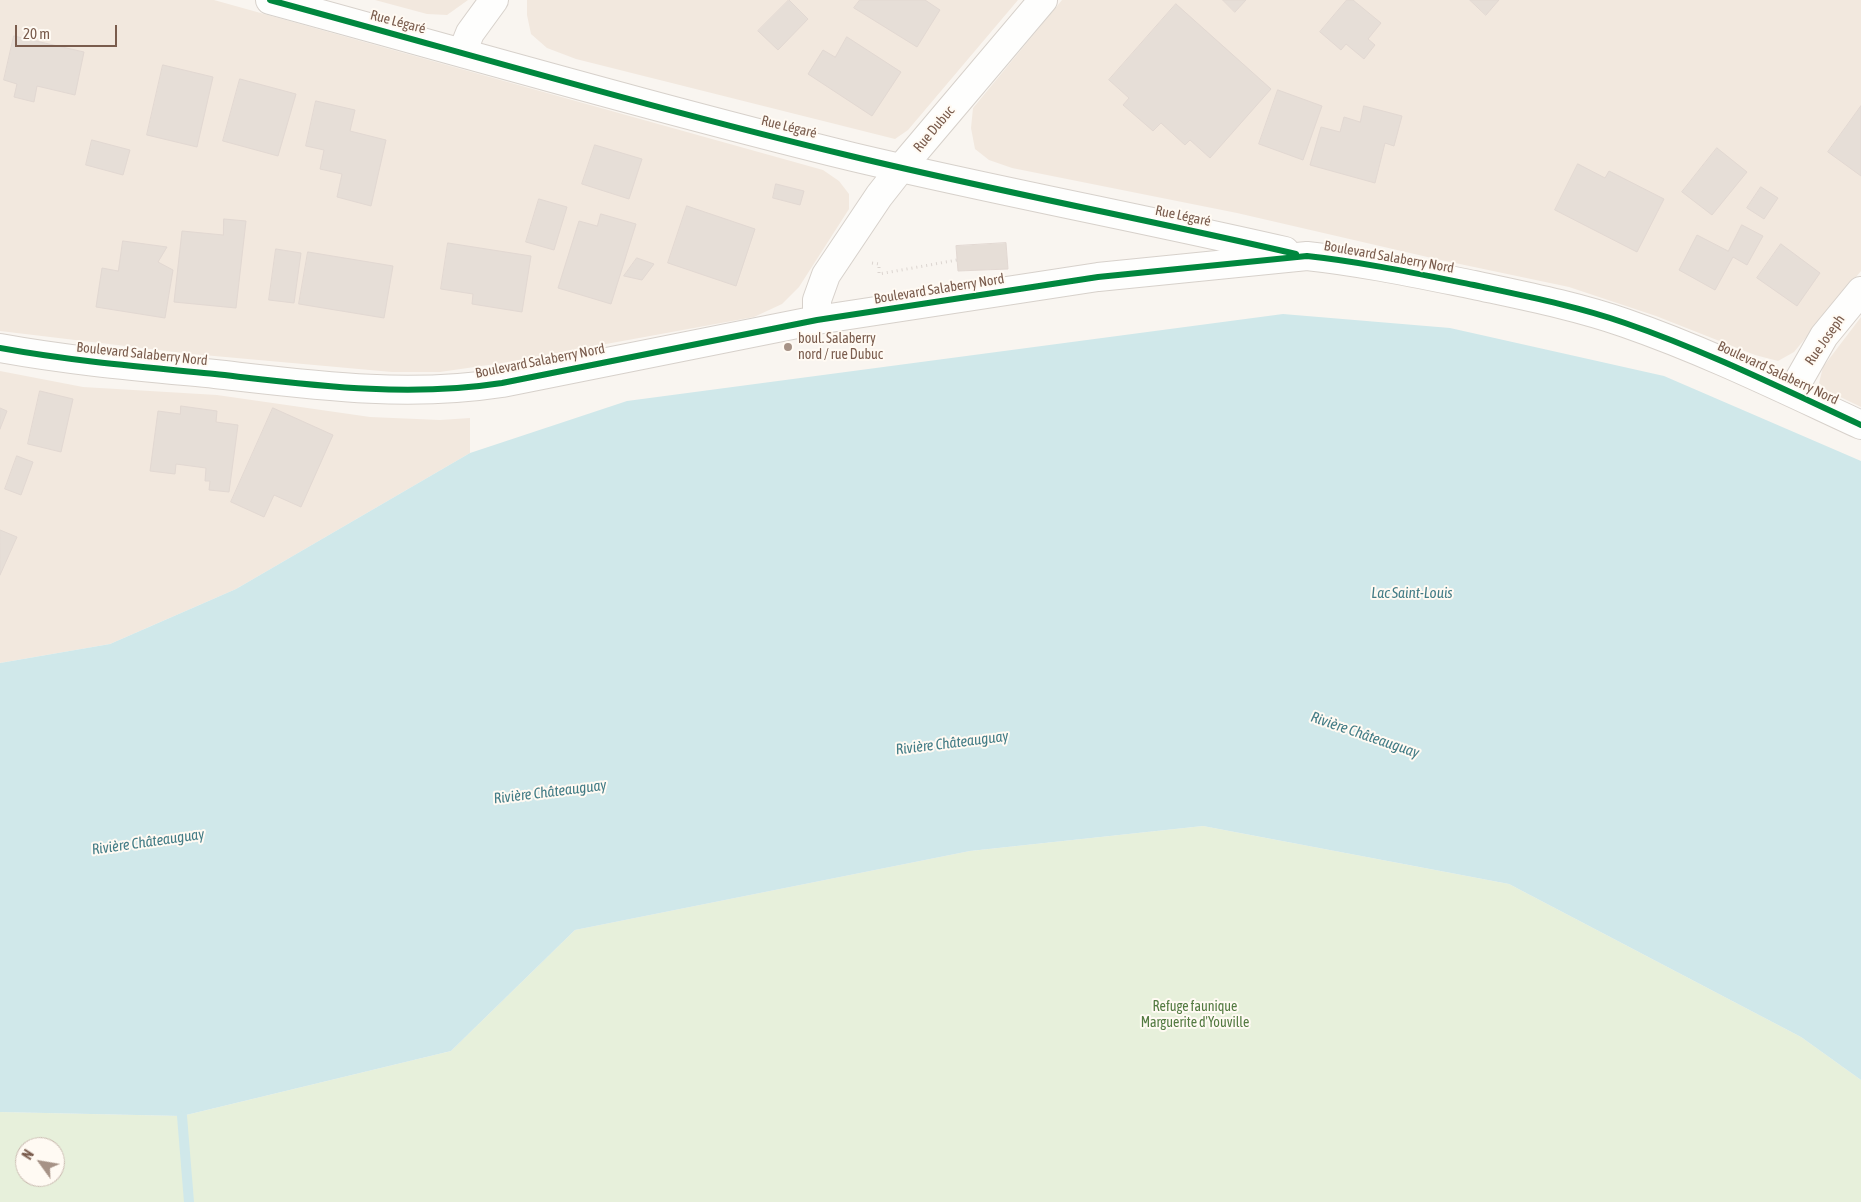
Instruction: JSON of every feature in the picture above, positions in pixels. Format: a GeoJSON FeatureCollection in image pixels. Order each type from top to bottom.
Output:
{"type":"FeatureCollection","features":[{"type":"Feature","properties":{"kind":"street","name":"Rue Légaré"},"geometry":{"type":"LineString","coordinates":[[270,0],[659,107],[901,168],[1307,256]]}},
{"type":"Feature","properties":{"kind":"street"},"geometry":{"type":"LineString","coordinates":[[462,53],[470,33],[494,0]]}},
{"type":"Feature","properties":{"kind":"street","name":"Rue Dubuc"},"geometry":{"type":"LineString","coordinates":[[817,320],[817,304],[826,275],[879,196],[1042,0]]}},
{"type":"Feature","properties":{"kind":"street","name":"Boulevard Salaberry Nord"},"geometry":{"type":"LineString","coordinates":[[0,348],[69,359],[333,387],[410,391],[456,389],[502,383],[817,320],[1098,278],[1307,256],[1420,274],[1584,310],[1625,323],[1703,353],[1861,425]]}},
{"type":"Feature","properties":{"kind":"street","name":"Rue Joseph"},"geometry":{"type":"LineString","coordinates":[[1792,392],[1824,336],[1861,291]]}},
{"type":"Feature","properties":{"kind":"path"},"geometry":{"type":"LineString","coordinates":[[845,248],[868,263],[879,264],[879,274],[957,260]]}},
{"type":"Feature","properties":{"kind":"shaded area"},"geometry":{"type":"Polygon","coordinates":[[[0,0],[214,0],[823,170],[839,181],[849,194],[849,209],[799,287],[782,304],[754,317],[502,363],[440,372],[392,372],[192,354],[0,331],[0,0]]]}},
{"type":"Feature","properties":{"kind":"shaded area"},"geometry":{"type":"Polygon","coordinates":[[[375,0],[468,0],[447,15],[427,14],[375,0]]]}},
{"type":"Feature","properties":{"kind":"shaded area"},"geometry":{"type":"Polygon","coordinates":[[[527,0],[1018,0],[908,130],[895,139],[576,59],[547,48],[531,34],[527,15],[527,0]]]}},
{"type":"Feature","properties":{"kind":"shaded area"},"geometry":{"type":"Polygon","coordinates":[[[1062,0],[1861,0],[1861,271],[1794,352],[1778,361],[1755,355],[1656,316],[1569,287],[1436,259],[1237,213],[1012,168],[989,160],[975,149],[971,128],[973,108],[1062,0]]]}},
{"type":"Feature","properties":{"kind":"shaded area"},"geometry":{"type":"Polygon","coordinates":[[[1861,317],[1861,407],[1828,391],[1819,383],[1823,367],[1861,317]]]}},
{"type":"Feature","properties":{"kind":"shaded area"},"geometry":{"type":"Polygon","coordinates":[[[0,371],[83,387],[217,395],[370,417],[440,420],[470,418],[470,453],[236,589],[110,644],[0,663],[0,371]]]}},
{"type":"Feature","properties":{"kind":"green space","name":"Refuge faunique Marguerite d'Youville"},"geometry":{"type":"Polygon","coordinates":[[[1203,826],[1509,884],[1801,1037],[1861,1080],[1861,1202],[0,1202],[0,1112],[182,1116],[451,1051],[575,930],[970,851],[1203,826]]]}},
{"type":"Feature","properties":{"kind":"water","name":"Lac Saint-Louis"},"geometry":{"type":"Polygon","coordinates":[[[1283,314],[1450,328],[1664,376],[1861,461],[1861,1080],[1801,1037],[1509,884],[1203,826],[970,851],[575,930],[451,1051],[182,1116],[0,1112],[0,663],[110,644],[236,589],[470,453],[627,401],[1283,314]]]}},
{"type":"Feature","properties":{"kind":"building"},"geometry":{"type":"Polygon","coordinates":[[[789,0],[808,19],[778,50],[758,31],[789,0]]]}},
{"type":"Feature","properties":{"kind":"building"},"geometry":{"type":"Polygon","coordinates":[[[860,0],[925,0],[940,10],[917,47],[854,8],[860,0]]]}},
{"type":"Feature","properties":{"kind":"building"},"geometry":{"type":"Polygon","coordinates":[[[1223,0],[1246,0],[1235,12],[1223,0]]]}},
{"type":"Feature","properties":{"kind":"building"},"geometry":{"type":"Polygon","coordinates":[[[1347,0],[1353,0],[1381,23],[1368,39],[1375,45],[1364,59],[1346,44],[1341,50],[1320,32],[1347,0]]]}},
{"type":"Feature","properties":{"kind":"building"},"geometry":{"type":"Polygon","coordinates":[[[1470,0],[1499,0],[1486,15],[1470,0]]]}},
{"type":"Feature","properties":{"kind":"building"},"geometry":{"type":"Polygon","coordinates":[[[1176,4],[1271,89],[1210,158],[1190,140],[1185,145],[1161,123],[1153,131],[1123,105],[1129,98],[1109,80],[1176,4]]]}},
{"type":"Feature","properties":{"kind":"building"},"geometry":{"type":"Polygon","coordinates":[[[14,36],[84,52],[75,95],[37,86],[34,102],[14,97],[17,84],[4,80],[14,36]]]}},
{"type":"Feature","properties":{"kind":"building"},"geometry":{"type":"Polygon","coordinates":[[[847,37],[901,72],[872,116],[808,74],[823,50],[835,57],[847,37]]]}},
{"type":"Feature","properties":{"kind":"building"},"geometry":{"type":"Polygon","coordinates":[[[163,65],[213,77],[197,147],[147,135],[163,65]]]}},
{"type":"Feature","properties":{"kind":"building"},"geometry":{"type":"Polygon","coordinates":[[[240,79],[296,94],[278,156],[223,141],[240,79]]]}},
{"type":"Feature","properties":{"kind":"building"},"geometry":{"type":"Polygon","coordinates":[[[1278,90],[1322,106],[1303,160],[1259,144],[1278,90]]]}},
{"type":"Feature","properties":{"kind":"building"},"geometry":{"type":"Polygon","coordinates":[[[316,101],[355,110],[350,131],[386,140],[371,206],[337,197],[342,174],[320,169],[324,150],[306,146],[316,101]]]}},
{"type":"Feature","properties":{"kind":"building"},"geometry":{"type":"Polygon","coordinates":[[[1364,106],[1402,116],[1394,146],[1385,143],[1375,183],[1310,165],[1321,127],[1340,132],[1344,117],[1360,122],[1364,106]]]}},
{"type":"Feature","properties":{"kind":"building"},"geometry":{"type":"Polygon","coordinates":[[[1861,106],[1861,176],[1828,152],[1861,106]]]}},
{"type":"Feature","properties":{"kind":"building"},"geometry":{"type":"Polygon","coordinates":[[[92,140],[130,150],[123,175],[86,165],[92,140]]]}},
{"type":"Feature","properties":{"kind":"building"},"geometry":{"type":"Polygon","coordinates":[[[595,145],[642,159],[629,199],[582,184],[595,145]]]}},
{"type":"Feature","properties":{"kind":"building"},"geometry":{"type":"Polygon","coordinates":[[[1717,148],[1747,172],[1712,215],[1682,192],[1717,148]]]}},
{"type":"Feature","properties":{"kind":"building"},"geometry":{"type":"Polygon","coordinates":[[[1578,164],[1605,178],[1609,171],[1664,199],[1637,252],[1555,210],[1578,164]]]}},
{"type":"Feature","properties":{"kind":"building"},"geometry":{"type":"Polygon","coordinates":[[[776,184],[804,191],[800,205],[773,198],[776,184]]]}},
{"type":"Feature","properties":{"kind":"building"},"geometry":{"type":"Polygon","coordinates":[[[1761,187],[1778,198],[1764,219],[1747,208],[1761,187]]]}},
{"type":"Feature","properties":{"kind":"building"},"geometry":{"type":"Polygon","coordinates":[[[539,199],[567,207],[554,250],[526,242],[539,199]]]}},
{"type":"Feature","properties":{"kind":"building"},"geometry":{"type":"Polygon","coordinates":[[[687,206],[755,229],[736,286],[668,263],[687,206]]]}},
{"type":"Feature","properties":{"kind":"building"},"geometry":{"type":"Polygon","coordinates":[[[601,214],[636,224],[611,304],[558,288],[579,221],[597,226],[601,214]]]}},
{"type":"Feature","properties":{"kind":"building"},"geometry":{"type":"Polygon","coordinates":[[[224,219],[246,221],[236,308],[174,302],[182,231],[223,235],[224,219]]]}},
{"type":"Feature","properties":{"kind":"building"},"geometry":{"type":"Polygon","coordinates":[[[1742,225],[1763,236],[1747,265],[1733,257],[1715,290],[1679,270],[1697,235],[1728,251],[1742,225]]]}},
{"type":"Feature","properties":{"kind":"building"},"geometry":{"type":"Polygon","coordinates":[[[123,241],[167,247],[158,262],[173,270],[165,318],[96,307],[102,268],[118,271],[123,241]]]}},
{"type":"Feature","properties":{"kind":"building"},"geometry":{"type":"Polygon","coordinates":[[[448,243],[531,256],[522,312],[472,304],[473,294],[441,289],[448,243]]]}},
{"type":"Feature","properties":{"kind":"building"},"geometry":{"type":"Polygon","coordinates":[[[1006,243],[1008,269],[958,271],[956,246],[1006,243]]]}},
{"type":"Feature","properties":{"kind":"building"},"geometry":{"type":"Polygon","coordinates":[[[1781,244],[1820,273],[1797,306],[1757,278],[1781,244]]]}},
{"type":"Feature","properties":{"kind":"building"},"geometry":{"type":"Polygon","coordinates":[[[276,249],[301,253],[294,303],[269,300],[276,249]]]}},
{"type":"Feature","properties":{"kind":"building"},"geometry":{"type":"Polygon","coordinates":[[[308,252],[393,266],[384,318],[299,304],[308,252]]]}},
{"type":"Feature","properties":{"kind":"building"},"geometry":{"type":"Polygon","coordinates":[[[637,258],[654,264],[642,280],[624,276],[637,258]]]}},
{"type":"Feature","properties":{"kind":"building"},"geometry":{"type":"Polygon","coordinates":[[[40,391],[73,399],[61,452],[28,444],[40,391]]]}},
{"type":"Feature","properties":{"kind":"building"},"geometry":{"type":"Polygon","coordinates":[[[181,406],[217,411],[216,422],[238,425],[229,492],[209,490],[210,481],[205,481],[206,468],[176,464],[175,474],[150,471],[158,411],[180,414],[181,406]]]}},
{"type":"Feature","properties":{"kind":"building"},"geometry":{"type":"Polygon","coordinates":[[[0,408],[7,411],[0,429],[0,408]]]}},
{"type":"Feature","properties":{"kind":"building"},"geometry":{"type":"Polygon","coordinates":[[[273,408],[333,435],[301,507],[274,495],[264,517],[231,502],[273,408]]]}},
{"type":"Feature","properties":{"kind":"building"},"geometry":{"type":"Polygon","coordinates":[[[17,456],[33,462],[21,495],[5,489],[17,456]]]}},
{"type":"Feature","properties":{"kind":"building"},"geometry":{"type":"Polygon","coordinates":[[[0,530],[17,537],[0,575],[0,530]]]}},
{"type":"Feature","properties":{"kind":"waterway"},"geometry":{"type":"LineString","coordinates":[[182,1116],[189,1202]]}},
{"type":"Feature","properties":{"kind":"cycle path"},"geometry":{"type":"LineString","coordinates":[[270,0],[635,101],[781,139],[965,182],[1296,254]]}},
{"type":"Feature","properties":{"kind":"cycle path"},"geometry":{"type":"LineString","coordinates":[[0,348],[53,357],[323,386],[394,390],[466,387],[502,383],[817,320],[1098,277],[1307,256],[1370,265],[1474,285],[1588,311],[1655,334],[1715,358],[1861,425]]}},
{"type":"Feature","properties":{"kind":"place","name":"boul. Salaberry nord / rue Dubuc"},"geometry":{"type":"Point","coordinates":[788,347]}},
{"type":"Feature","properties":{"kind":"water label","name":"Rivière Châteauguay"},"geometry":{"type":"Point","coordinates":[1365,735]}},
{"type":"Feature","properties":{"kind":"water label","name":"Rivière Châteauguay"},"geometry":{"type":"Point","coordinates":[952,743]}},
{"type":"Feature","properties":{"kind":"water label","name":"Rivière Châteauguay"},"geometry":{"type":"Point","coordinates":[550,792]}},
{"type":"Feature","properties":{"kind":"water label","name":"Rivière Châteauguay"},"geometry":{"type":"Point","coordinates":[148,842]}}]}
